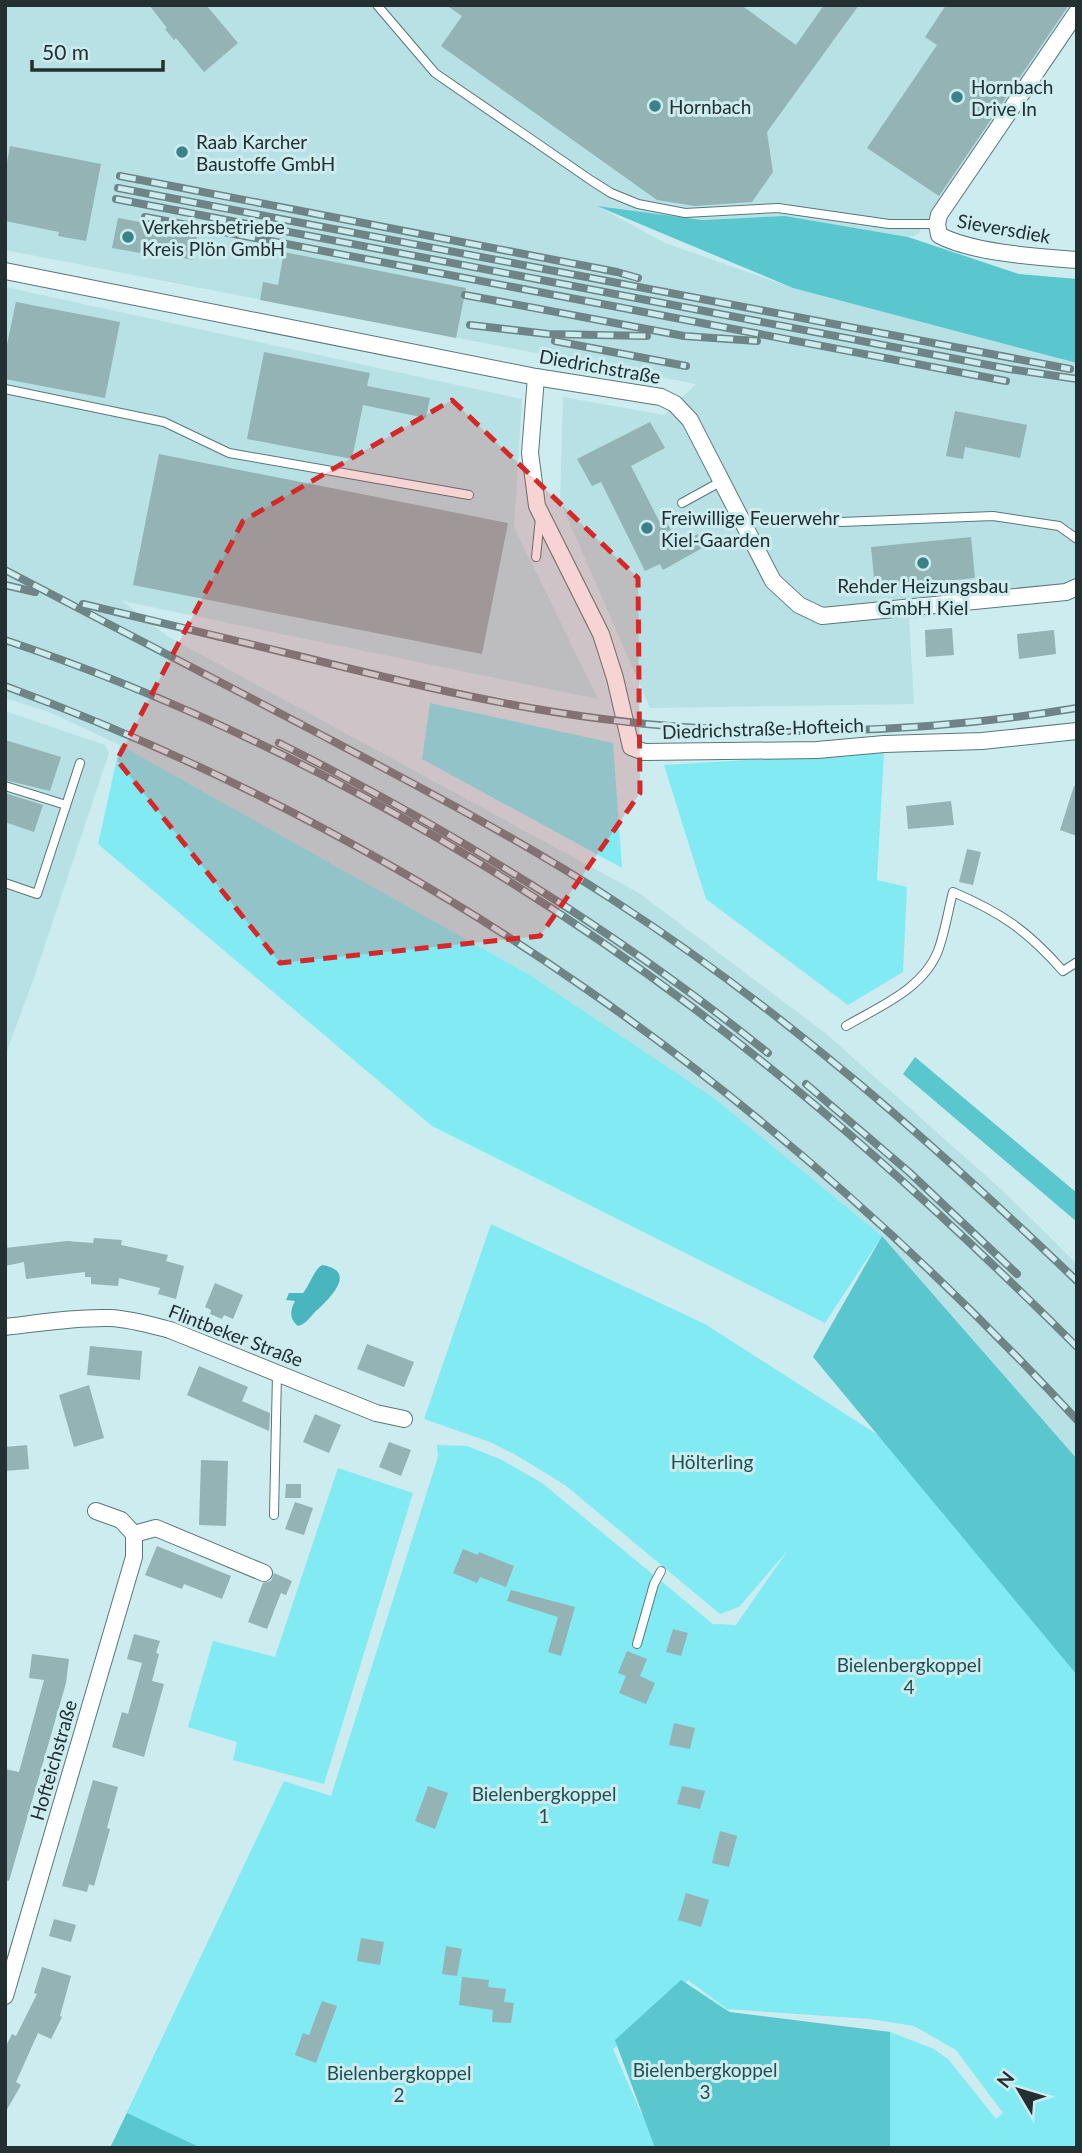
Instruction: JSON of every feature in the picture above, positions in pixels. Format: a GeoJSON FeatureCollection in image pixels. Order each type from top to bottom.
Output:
{"type":"FeatureCollection","features":[{"type":"Feature","properties":{"kind":"street","name":"Sieversdiek"},"geometry":{"type":"LineString","coordinates":[[1077,12],[939,215],[937,224],[939,235],[951,241],[1021,255],[1077,260]]}},
{"type":"Feature","properties":{"kind":"street","name":"Diedrichstraße"},"geometry":{"type":"LineString","coordinates":[[5,271],[536,377],[661,397],[675,404],[690,420],[774,581],[799,605],[821,616],[1066,593],[1077,587]]}},
{"type":"Feature","properties":{"kind":"street","name":"Diedrichstraße-Hofteich"},"geometry":{"type":"LineString","coordinates":[[536,377],[530,453],[537,506],[601,634],[615,678],[631,747],[644,752],[817,750],[884,744],[982,741],[1077,731]]}},
{"type":"Feature","properties":{"kind":"street","name":"Flintbeker Straße"},"geometry":{"type":"LineString","coordinates":[[5,1326],[76,1319],[111,1318],[142,1322],[170,1329],[376,1413],[404,1419]]}},
{"type":"Feature","properties":{"kind":"street"},"geometry":{"type":"LineString","coordinates":[[96,1511],[121,1520],[134,1534],[156,1528],[264,1573]]}},
{"type":"Feature","properties":{"kind":"street","name":"Hofteichstraße"},"geometry":{"type":"LineString","coordinates":[[5,1996],[134,1557],[134,1534]]}},
{"type":"Feature","properties":{"kind":"lane"},"geometry":{"type":"LineString","coordinates":[[377,5],[435,73],[592,181],[611,193],[638,204],[685,213],[778,208],[889,223],[937,224]]}},
{"type":"Feature","properties":{"kind":"lane"},"geometry":{"type":"LineString","coordinates":[[5,389],[163,422],[229,453],[469,495]]}},
{"type":"Feature","properties":{"kind":"lane"},"geometry":{"type":"LineString","coordinates":[[682,503],[722,481]]}},
{"type":"Feature","properties":{"kind":"lane"},"geometry":{"type":"LineString","coordinates":[[536,557],[541,515]]}},
{"type":"Feature","properties":{"kind":"lane"},"geometry":{"type":"LineString","coordinates":[[841,522],[993,516],[1059,526],[1077,539]]}},
{"type":"Feature","properties":{"kind":"lane"},"geometry":{"type":"LineString","coordinates":[[5,883],[37,894],[80,763]]}},
{"type":"Feature","properties":{"kind":"lane"},"geometry":{"type":"LineString","coordinates":[[5,786],[66,805]]}},
{"type":"Feature","properties":{"kind":"lane"},"geometry":{"type":"LineString","coordinates":[[846,1026],[907,990],[927,972],[938,951],[953,892],[990,908],[1020,928],[1042,947],[1063,971],[1077,962]]}},
{"type":"Feature","properties":{"kind":"lane"},"geometry":{"type":"LineString","coordinates":[[274,1515],[277,1373]]}},
{"type":"Feature","properties":{"kind":"lane"},"geometry":{"type":"LineString","coordinates":[[637,1644],[654,1584],[661,1571]]}},
{"type":"Feature","properties":{"kind":"highlighted area"},"geometry":{"type":"Polygon","coordinates":[[[452,400],[638,578],[640,793],[540,936],[280,963],[117,760],[243,521],[452,400]]]}},
{"type":"Feature","properties":{"kind":"shaded area"},"geometry":{"type":"Polygon","coordinates":[[[5,5],[1071,5],[917,235],[908,237],[785,216],[702,220],[599,207],[665,243],[793,288],[1077,363],[1077,596],[909,619],[914,704],[650,708],[560,501],[563,397],[664,415],[696,384],[5,250],[5,5]]]}},
{"type":"Feature","properties":{"kind":"shaded area"},"geometry":{"type":"Polygon","coordinates":[[[5,287],[522,399],[514,527],[598,699],[122,601],[167,636],[639,893],[824,1032],[1004,1192],[1077,1264],[1077,1459],[882,1236],[714,1098],[528,974],[120,745],[49,712],[5,698],[5,287]]]}},
{"type":"Feature","properties":{"kind":"shaded area"},"geometry":{"type":"Polygon","coordinates":[[[5,711],[105,745],[109,753],[34,978],[5,1056],[5,711]]]}},
{"type":"Feature","properties":{"kind":"shaded area"},"geometry":{"type":"Polygon","coordinates":[[[322,1265],[339,1273],[340,1280],[333,1294],[298,1326],[291,1314],[295,1301],[286,1300],[289,1293],[303,1293],[322,1265]]]}},
{"type":"Feature","properties":{"kind":"green space"},"geometry":{"type":"Polygon","coordinates":[[[597,206],[702,220],[785,216],[908,237],[1019,274],[1077,279],[1077,363],[793,288],[597,206]]]}},
{"type":"Feature","properties":{"kind":"green space"},"geometry":{"type":"Polygon","coordinates":[[[430,703],[613,743],[622,868],[422,759],[430,703]]]}},
{"type":"Feature","properties":{"kind":"green space"},"geometry":{"type":"Polygon","coordinates":[[[120,745],[528,974],[714,1098],[882,1236],[825,1323],[432,1126],[98,844],[120,745]]]}},
{"type":"Feature","properties":{"kind":"green space"},"geometry":{"type":"Polygon","coordinates":[[[884,752],[877,880],[907,887],[903,972],[848,1005],[706,899],[664,765],[884,752]]]}},
{"type":"Feature","properties":{"kind":"green space"},"geometry":{"type":"Polygon","coordinates":[[[915,1057],[1077,1193],[1077,1222],[903,1074],[915,1057]]]}},
{"type":"Feature","properties":{"kind":"green space"},"geometry":{"type":"Polygon","coordinates":[[[491,1224],[705,1324],[1077,1563],[1077,2148],[110,2148],[284,1781],[331,1796],[438,1457],[437,1445],[467,1446],[500,1459],[542,1483],[713,1624],[736,1625],[788,1550],[739,1607],[720,1614],[565,1485],[490,1442],[424,1419],[491,1224]],[[688,1980],[686,1983],[735,2015],[890,2032],[934,2049],[949,2060],[996,2119],[1003,2113],[956,2050],[914,2026],[870,2019],[727,2009],[688,1980]],[[617,2046],[613,2049],[642,2115],[643,2114],[617,2046]]]}},
{"type":"Feature","properties":{"kind":"green space"},"geometry":{"type":"Polygon","coordinates":[[[882,1236],[1077,1459],[1077,1675],[813,1357],[882,1236]]]}},
{"type":"Feature","properties":{"kind":"green space"},"geometry":{"type":"Polygon","coordinates":[[[338,1468],[413,1493],[324,1784],[233,1760],[237,1742],[188,1727],[213,1641],[275,1657],[338,1468]]]}},
{"type":"Feature","properties":{"kind":"green space","name":"Bielenbergkoppel 3"},"geometry":{"type":"Polygon","coordinates":[[[681,1980],[729,2012],[890,2032],[890,2148],[655,2148],[615,2040],[681,1980]]]}},
{"type":"Feature","properties":{"kind":"green space"},"geometry":{"type":"Polygon","coordinates":[[[127,2113],[201,2148],[110,2148],[127,2113]]]}},
{"type":"Feature","properties":{"kind":"building"},"geometry":{"type":"Polygon","coordinates":[[[149,5],[206,5],[238,43],[204,72],[176,38],[174,40],[149,5]]]}},
{"type":"Feature","properties":{"kind":"building","name":"Hornbach"},"geometry":{"type":"Polygon","coordinates":[[[446,5],[741,5],[796,45],[824,5],[859,5],[767,132],[773,172],[752,202],[695,206],[657,200],[441,46],[462,16],[446,5]]]}},
{"type":"Feature","properties":{"kind":"building","name":"Hornbach Drive In"},"geometry":{"type":"Polygon","coordinates":[[[946,5],[1069,5],[939,196],[867,148],[937,45],[925,37],[946,5]]]}},
{"type":"Feature","properties":{"kind":"building"},"geometry":{"type":"Polygon","coordinates":[[[10,146],[101,164],[86,241],[58,236],[59,232],[5,221],[5,173],[10,146]]]}},
{"type":"Feature","properties":{"kind":"building"},"geometry":{"type":"Polygon","coordinates":[[[118,218],[197,237],[193,260],[141,250],[140,253],[112,248],[118,218]]]}},
{"type":"Feature","properties":{"kind":"building"},"geometry":{"type":"Polygon","coordinates":[[[284,252],[466,288],[456,338],[260,300],[263,282],[278,285],[284,252]]]}},
{"type":"Feature","properties":{"kind":"building"},"geometry":{"type":"Polygon","coordinates":[[[16,302],[120,322],[105,398],[5,379],[5,354],[16,302]]]}},
{"type":"Feature","properties":{"kind":"building"},"geometry":{"type":"Polygon","coordinates":[[[264,352],[370,373],[367,386],[430,398],[426,418],[363,405],[352,459],[247,439],[264,352]]]}},
{"type":"Feature","properties":{"kind":"building"},"geometry":{"type":"Polygon","coordinates":[[[955,411],[1027,425],[1020,458],[965,447],[963,459],[946,456],[955,411]]]}},
{"type":"Feature","properties":{"kind":"building"},"geometry":{"type":"Polygon","coordinates":[[[650,422],[665,448],[631,466],[660,523],[666,520],[678,544],[698,534],[704,547],[663,570],[660,564],[645,571],[601,482],[592,486],[577,459],[650,422]]]}},
{"type":"Feature","properties":{"kind":"building"},"geometry":{"type":"Polygon","coordinates":[[[159,454],[508,523],[482,654],[133,585],[159,454]]]}},
{"type":"Feature","properties":{"kind":"building","name":"Rehder Heizungsbau GmbH Kiel"},"geometry":{"type":"Polygon","coordinates":[[[971,537],[975,578],[875,588],[871,547],[971,537]]]}},
{"type":"Feature","properties":{"kind":"building"},"geometry":{"type":"Polygon","coordinates":[[[952,628],[954,655],[926,657],[925,630],[952,628]]]}},
{"type":"Feature","properties":{"kind":"building"},"geometry":{"type":"Polygon","coordinates":[[[1054,630],[1056,654],[1019,659],[1017,634],[1054,630]]]}},
{"type":"Feature","properties":{"kind":"building"},"geometry":{"type":"Polygon","coordinates":[[[5,740],[61,757],[50,791],[5,780],[5,740]]]}},
{"type":"Feature","properties":{"kind":"building"},"geometry":{"type":"Polygon","coordinates":[[[1074,786],[1077,786],[1077,836],[1060,830],[1074,786]]]}},
{"type":"Feature","properties":{"kind":"building"},"geometry":{"type":"Polygon","coordinates":[[[5,793],[43,805],[34,832],[5,822],[5,793]]]}},
{"type":"Feature","properties":{"kind":"building"},"geometry":{"type":"Polygon","coordinates":[[[951,801],[954,825],[908,829],[906,806],[951,801]]]}},
{"type":"Feature","properties":{"kind":"building"},"geometry":{"type":"Polygon","coordinates":[[[967,849],[981,852],[973,885],[959,882],[967,849]]]}},
{"type":"Feature","properties":{"kind":"building"},"geometry":{"type":"Polygon","coordinates":[[[94,1238],[122,1240],[121,1245],[168,1255],[166,1261],[184,1266],[176,1299],[158,1294],[160,1288],[119,1278],[118,1286],[91,1284],[91,1277],[85,1277],[85,1272],[26,1279],[24,1262],[5,1266],[5,1248],[67,1241],[93,1243],[94,1238]]]}},
{"type":"Feature","properties":{"kind":"building"},"geometry":{"type":"Polygon","coordinates":[[[215,1283],[243,1295],[233,1319],[224,1315],[222,1319],[210,1314],[211,1310],[205,1307],[215,1283]]]}},
{"type":"Feature","properties":{"kind":"building"},"geometry":{"type":"Polygon","coordinates":[[[367,1344],[414,1362],[404,1387],[357,1369],[367,1344]]]}},
{"type":"Feature","properties":{"kind":"building"},"geometry":{"type":"Polygon","coordinates":[[[90,1346],[142,1351],[140,1380],[87,1375],[90,1346]]]}},
{"type":"Feature","properties":{"kind":"building"},"geometry":{"type":"Polygon","coordinates":[[[199,1366],[248,1387],[242,1401],[270,1413],[269,1431],[187,1395],[199,1366]]]}},
{"type":"Feature","properties":{"kind":"building"},"geometry":{"type":"Polygon","coordinates":[[[89,1385],[104,1438],[74,1447],[59,1395],[89,1385]]]}},
{"type":"Feature","properties":{"kind":"building"},"geometry":{"type":"Polygon","coordinates":[[[315,1414],[341,1425],[329,1453],[303,1442],[315,1414]]]}},
{"type":"Feature","properties":{"kind":"building"},"geometry":{"type":"Polygon","coordinates":[[[389,1442],[411,1450],[401,1476],[379,1467],[389,1442]]]}},
{"type":"Feature","properties":{"kind":"building"},"geometry":{"type":"Polygon","coordinates":[[[27,1445],[29,1469],[5,1471],[5,1447],[27,1445]]]}},
{"type":"Feature","properties":{"kind":"building"},"geometry":{"type":"Polygon","coordinates":[[[201,1460],[228,1461],[226,1526],[199,1525],[201,1460]]]}},
{"type":"Feature","properties":{"kind":"building"},"geometry":{"type":"Polygon","coordinates":[[[286,1484],[301,1484],[301,1498],[285,1498],[286,1484]]]}},
{"type":"Feature","properties":{"kind":"building"},"geometry":{"type":"Polygon","coordinates":[[[295,1502],[313,1508],[304,1535],[285,1529],[295,1502]]]}},
{"type":"Feature","properties":{"kind":"building"},"geometry":{"type":"Polygon","coordinates":[[[157,1546],[231,1576],[222,1599],[184,1584],[182,1589],[145,1575],[157,1546]]]}},
{"type":"Feature","properties":{"kind":"building"},"geometry":{"type":"Polygon","coordinates":[[[463,1549],[478,1555],[479,1552],[514,1566],[506,1587],[480,1577],[477,1583],[453,1573],[463,1549]]]}},
{"type":"Feature","properties":{"kind":"building"},"geometry":{"type":"Polygon","coordinates":[[[274,1573],[292,1581],[286,1595],[281,1593],[267,1629],[248,1622],[263,1583],[271,1581],[274,1573]]]}},
{"type":"Feature","properties":{"kind":"building"},"geometry":{"type":"Polygon","coordinates":[[[511,1590],[575,1607],[561,1656],[548,1652],[558,1617],[507,1601],[511,1590]]]}},
{"type":"Feature","properties":{"kind":"building"},"geometry":{"type":"Polygon","coordinates":[[[673,1629],[688,1633],[681,1656],[666,1652],[673,1629]]]}},
{"type":"Feature","properties":{"kind":"building"},"geometry":{"type":"Polygon","coordinates":[[[134,1634],[160,1641],[152,1681],[164,1684],[144,1757],[112,1747],[122,1712],[128,1714],[142,1663],[127,1659],[134,1634]]]}},
{"type":"Feature","properties":{"kind":"building"},"geometry":{"type":"Polygon","coordinates":[[[627,1651],[647,1659],[640,1676],[655,1683],[646,1704],[619,1693],[626,1676],[618,1673],[627,1651]]]}},
{"type":"Feature","properties":{"kind":"building"},"geometry":{"type":"Polygon","coordinates":[[[32,1654],[69,1659],[66,1683],[9,1881],[5,1880],[5,1769],[19,1772],[44,1680],[29,1678],[32,1654]]]}},
{"type":"Feature","properties":{"kind":"building"},"geometry":{"type":"Polygon","coordinates":[[[674,1723],[695,1728],[690,1749],[669,1745],[674,1723]]]}},
{"type":"Feature","properties":{"kind":"building"},"geometry":{"type":"Polygon","coordinates":[[[93,1780],[118,1787],[107,1828],[110,1829],[94,1886],[89,1884],[87,1892],[62,1886],[93,1780]]]}},
{"type":"Feature","properties":{"kind":"building"},"geometry":{"type":"Polygon","coordinates":[[[428,1786],[448,1793],[435,1829],[415,1821],[428,1786]]]}},
{"type":"Feature","properties":{"kind":"building"},"geometry":{"type":"Polygon","coordinates":[[[682,1786],[705,1791],[700,1809],[677,1804],[682,1786]]]}},
{"type":"Feature","properties":{"kind":"building"},"geometry":{"type":"Polygon","coordinates":[[[720,1831],[737,1836],[729,1867],[712,1863],[720,1831]]]}},
{"type":"Feature","properties":{"kind":"building"},"geometry":{"type":"Polygon","coordinates":[[[686,1893],[709,1900],[701,1927],[678,1920],[686,1893]]]}},
{"type":"Feature","properties":{"kind":"building"},"geometry":{"type":"Polygon","coordinates":[[[54,1919],[76,1925],[71,1942],[49,1936],[54,1919]]]}},
{"type":"Feature","properties":{"kind":"building"},"geometry":{"type":"Polygon","coordinates":[[[361,1938],[384,1942],[380,1965],[357,1961],[361,1938]]]}},
{"type":"Feature","properties":{"kind":"building"},"geometry":{"type":"Polygon","coordinates":[[[446,1946],[462,1949],[457,1976],[442,1974],[446,1946]]]}},
{"type":"Feature","properties":{"kind":"building"},"geometry":{"type":"Polygon","coordinates":[[[42,1967],[71,1976],[60,2016],[62,2017],[51,2039],[38,2033],[16,2082],[21,2085],[5,2113],[5,2048],[12,2034],[16,2036],[37,1994],[34,1993],[42,1967]]]}},
{"type":"Feature","properties":{"kind":"building"},"geometry":{"type":"Polygon","coordinates":[[[462,1977],[489,1980],[488,1987],[506,1989],[504,2002],[514,2003],[511,2023],[492,2022],[493,2010],[459,2005],[462,1977]]]}},
{"type":"Feature","properties":{"kind":"building"},"geometry":{"type":"Polygon","coordinates":[[[322,2001],[337,2006],[316,2063],[295,2055],[303,2033],[309,2035],[322,2001]]]}},
{"type":"Feature","properties":{"kind":"railway"},"geometry":{"type":"LineString","coordinates":[[120,176],[638,278]]}},
{"type":"Feature","properties":{"kind":"railway"},"geometry":{"type":"LineString","coordinates":[[118,188],[1070,369]]}},
{"type":"Feature","properties":{"kind":"railway"},"geometry":{"type":"LineString","coordinates":[[116,199],[1009,369],[1077,379]]}},
{"type":"Feature","properties":{"kind":"railway"},"geometry":{"type":"LineString","coordinates":[[145,217],[1006,381]]}},
{"type":"Feature","properties":{"kind":"railway"},"geometry":{"type":"LineString","coordinates":[[465,295],[684,336],[757,341]]}},
{"type":"Feature","properties":{"kind":"railway"},"geometry":{"type":"LineString","coordinates":[[470,325],[548,334],[647,336]]}},
{"type":"Feature","properties":{"kind":"railway"},"geometry":{"type":"LineString","coordinates":[[555,341],[686,366]]}},
{"type":"Feature","properties":{"kind":"railway"},"geometry":{"type":"LineString","coordinates":[[5,570],[427,791],[616,902],[678,944],[798,1033],[912,1129],[1077,1281]]}},
{"type":"Feature","properties":{"kind":"railway"},"geometry":{"type":"LineString","coordinates":[[5,585],[35,592]]}},
{"type":"Feature","properties":{"kind":"railway"},"geometry":{"type":"LineString","coordinates":[[83,604],[450,692],[603,719],[720,729],[840,730],[961,723],[1077,708]]}},
{"type":"Feature","properties":{"kind":"railway"},"geometry":{"type":"LineString","coordinates":[[5,640],[96,673],[275,751],[363,796],[533,896],[692,1007],[793,1087],[938,1213],[1077,1347]]}},
{"type":"Feature","properties":{"kind":"railway"},"geometry":{"type":"LineString","coordinates":[[5,686],[160,749],[308,820],[449,900],[585,988],[715,1084],[840,1188],[961,1300],[1077,1420]]}},
{"type":"Feature","properties":{"kind":"railway"},"geometry":{"type":"LineString","coordinates":[[279,743],[407,811],[532,885],[652,965],[768,1053]]}},
{"type":"Feature","properties":{"kind":"railway"},"geometry":{"type":"LineString","coordinates":[[806,1084],[909,1172],[1017,1274]]}},
{"type":"Feature","properties":{"kind":"place","name":"Hornbach Drive In"},"geometry":{"type":"Point","coordinates":[957,97]}},
{"type":"Feature","properties":{"kind":"place","name":"Hornbach"},"geometry":{"type":"Point","coordinates":[655,106]}},
{"type":"Feature","properties":{"kind":"place","name":"Raab Karcher Baustoffe GmbH"},"geometry":{"type":"Point","coordinates":[182,152]}},
{"type":"Feature","properties":{"kind":"place","name":"Verkehrsbetriebe Kreis Plön GmbH"},"geometry":{"type":"Point","coordinates":[128,237]}},
{"type":"Feature","properties":{"kind":"place","name":"Freiwillige Feuerwehr Kiel-Gaarden"},"geometry":{"type":"Point","coordinates":[647,528]}},
{"type":"Feature","properties":{"kind":"place","name":"Rehder Heizungsbau GmbH Kiel"},"geometry":{"type":"Point","coordinates":[923,563]}},
{"type":"Feature","properties":{"kind":"park label","name":"Hölterling"},"geometry":{"type":"Point","coordinates":[712,1461]}},
{"type":"Feature","properties":{"kind":"park label","name":"Bielenbergkoppel 4"},"geometry":{"type":"Point","coordinates":[909,1675]}},
{"type":"Feature","properties":{"kind":"park label","name":"Bielenbergkoppel 1"},"geometry":{"type":"Point","coordinates":[544,1804]}},
{"type":"Feature","properties":{"kind":"park label","name":"Bielenbergkoppel 2"},"geometry":{"type":"Point","coordinates":[399,2083]}}]}
